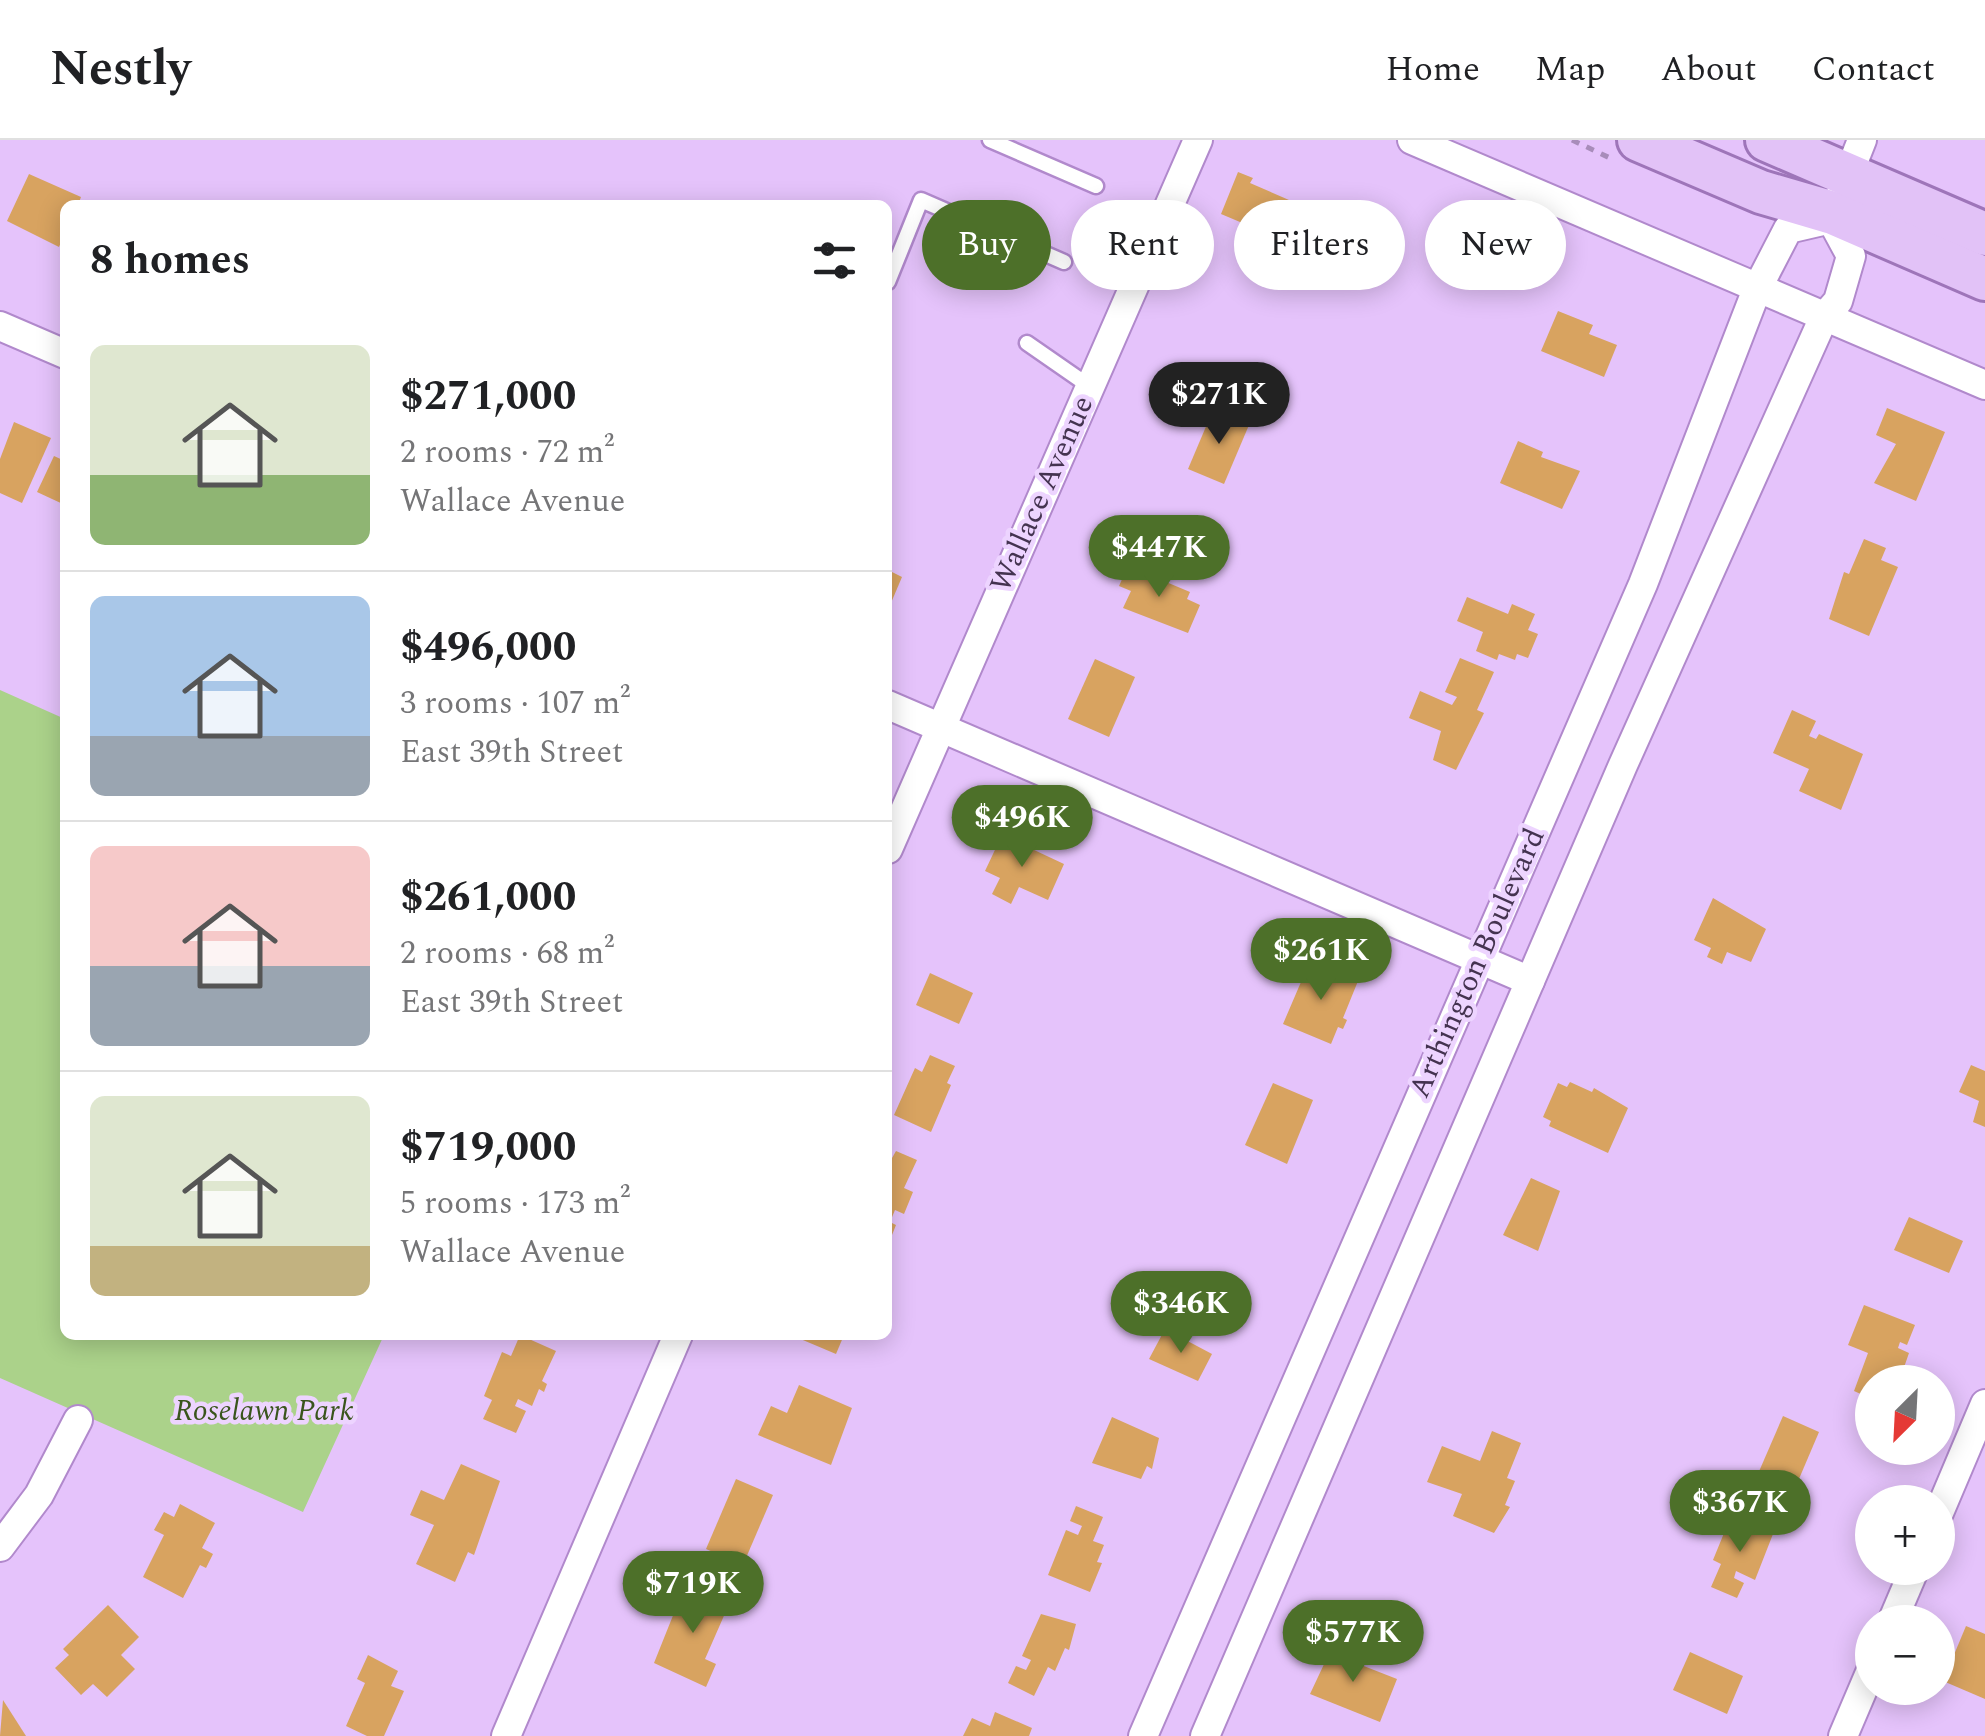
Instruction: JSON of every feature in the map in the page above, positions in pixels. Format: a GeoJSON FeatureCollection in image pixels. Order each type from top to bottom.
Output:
{"type":"FeatureCollection","features":[{"type":"Feature","properties":{"kind":"main road"},"geometry":{"type":"LineString","coordinates":[[1639,140],[1761,192],[1843,187],[1985,234]]}},
{"type":"Feature","properties":{"kind":"main road"},"geometry":{"type":"LineString","coordinates":[[1767,140],[1985,278]]}},
{"type":"Feature","properties":{"kind":"street","name":"Wallace Avenue"},"geometry":{"type":"LineString","coordinates":[[892,840],[1198,140]]}},
{"type":"Feature","properties":{"kind":"street"},"geometry":{"type":"LineString","coordinates":[[1412,140],[1985,385]]}},
{"type":"Feature","properties":{"kind":"street","name":"Arthington Boulevard"},"geometry":{"type":"LineString","coordinates":[[1143,1736],[1643,584],[1757,290],[1788,229],[1843,187]]}},
{"type":"Feature","properties":{"kind":"street","name":"Arthington Boulevard"},"geometry":{"type":"LineString","coordinates":[[1205,1736],[1530,981],[1824,317],[1838,301],[1851,256],[1843,187]]}},
{"type":"Feature","properties":{"kind":"street"},"geometry":{"type":"LineString","coordinates":[[0,326],[60,352]]}},
{"type":"Feature","properties":{"kind":"street"},"geometry":{"type":"LineString","coordinates":[[892,707],[1530,981]]}},
{"type":"Feature","properties":{"kind":"street"},"geometry":{"type":"LineString","coordinates":[[506,1736],[676,1340]]}},
{"type":"Feature","properties":{"kind":"street"},"geometry":{"type":"LineString","coordinates":[[1951,1485],[1985,1404]]}},
{"type":"Feature","properties":{"kind":"street"},"geometry":{"type":"LineString","coordinates":[[0,1546],[39,1495],[78,1420]]}},
{"type":"Feature","properties":{"kind":"street"},"geometry":{"type":"LineString","coordinates":[[1843,1736],[1856,1705]]}},
{"type":"Feature","properties":{"kind":"lane"},"geometry":{"type":"LineString","coordinates":[[990,140],[1096,186]]}},
{"type":"Feature","properties":{"kind":"lane"},"geometry":{"type":"LineString","coordinates":[[892,272],[922,200],[1064,262]]}},
{"type":"Feature","properties":{"kind":"lane"},"geometry":{"type":"LineString","coordinates":[[1028,343],[1089,386]]}},
{"type":"Feature","properties":{"kind":"green space","name":"Roselawn Park"},"geometry":{"type":"Polygon","coordinates":[[[0,690],[60,717],[60,1340],[382,1340],[303,1512],[0,1378],[0,690]]]}},
{"type":"Feature","properties":{"kind":"building"},"geometry":{"type":"Polygon","coordinates":[[[1238,172],[1253,178],[1250,183],[1289,200],[1234,200],[1234,220],[1221,214],[1238,172]]]}},
{"type":"Feature","properties":{"kind":"building"},"geometry":{"type":"Polygon","coordinates":[[[29,174],[81,197],[60,200],[59,247],[7,221],[29,174]]]}},
{"type":"Feature","properties":{"kind":"building"},"geometry":{"type":"Polygon","coordinates":[[[1558,311],[1593,325],[1589,334],[1617,345],[1604,377],[1541,351],[1558,311]]]}},
{"type":"Feature","properties":{"kind":"building"},"geometry":{"type":"Polygon","coordinates":[[[1887,408],[1945,432],[1916,501],[1874,483],[1896,444],[1876,435],[1887,408]]]}},
{"type":"Feature","properties":{"kind":"building"},"geometry":{"type":"Polygon","coordinates":[[[1213,410],[1249,425],[1224,484],[1188,469],[1213,410]]]}},
{"type":"Feature","properties":{"kind":"building"},"geometry":{"type":"Polygon","coordinates":[[[14,422],[51,438],[22,503],[0,493],[0,459],[14,422]]]}},
{"type":"Feature","properties":{"kind":"building"},"geometry":{"type":"Polygon","coordinates":[[[1518,441],[1543,452],[1541,457],[1580,471],[1562,509],[1500,483],[1518,441]]]}},
{"type":"Feature","properties":{"kind":"building"},"geometry":{"type":"Polygon","coordinates":[[[54,456],[60,459],[60,503],[37,492],[54,456]]]}},
{"type":"Feature","properties":{"kind":"building"},"geometry":{"type":"Polygon","coordinates":[[[1864,539],[1886,548],[1881,560],[1898,567],[1869,636],[1829,619],[1844,572],[1849,574],[1864,539]]]}},
{"type":"Feature","properties":{"kind":"building"},"geometry":{"type":"Polygon","coordinates":[[[1128,566],[1190,592],[1187,599],[1200,605],[1188,633],[1123,608],[1131,591],[1119,586],[1128,566]]]}},
{"type":"Feature","properties":{"kind":"building"},"geometry":{"type":"Polygon","coordinates":[[[892,572],[902,577],[892,601],[892,572]]]}},
{"type":"Feature","properties":{"kind":"building"},"geometry":{"type":"Polygon","coordinates":[[[1467,597],[1508,614],[1512,604],[1535,614],[1528,630],[1538,634],[1528,658],[1517,654],[1515,660],[1499,654],[1497,660],[1476,651],[1483,632],[1457,621],[1467,597]]]}},
{"type":"Feature","properties":{"kind":"building"},"geometry":{"type":"Polygon","coordinates":[[[1460,658],[1494,672],[1477,710],[1484,713],[1456,770],[1433,760],[1441,731],[1409,718],[1420,691],[1452,705],[1457,697],[1445,692],[1460,658]]]}},
{"type":"Feature","properties":{"kind":"building"},"geometry":{"type":"Polygon","coordinates":[[[1095,659],[1135,677],[1109,737],[1068,719],[1095,659]]]}},
{"type":"Feature","properties":{"kind":"building"},"geometry":{"type":"Polygon","coordinates":[[[1792,710],[1816,721],[1809,736],[1816,739],[1819,734],[1863,754],[1841,810],[1799,791],[1809,769],[1773,753],[1792,710]]]}},
{"type":"Feature","properties":{"kind":"building"},"geometry":{"type":"Polygon","coordinates":[[[1002,835],[1064,864],[1048,900],[1019,887],[1011,904],[992,894],[1000,878],[985,871],[1002,835]]]}},
{"type":"Feature","properties":{"kind":"building"},"geometry":{"type":"Polygon","coordinates":[[[1713,898],[1766,929],[1751,962],[1727,952],[1722,964],[1707,957],[1711,948],[1694,940],[1713,898]]]}},
{"type":"Feature","properties":{"kind":"building"},"geometry":{"type":"Polygon","coordinates":[[[1310,961],[1358,981],[1343,1018],[1347,1020],[1343,1029],[1338,1027],[1331,1044],[1283,1024],[1310,961]]]}},
{"type":"Feature","properties":{"kind":"building"},"geometry":{"type":"Polygon","coordinates":[[[930,973],[973,993],[959,1024],[916,1005],[930,973]]]}},
{"type":"Feature","properties":{"kind":"building"},"geometry":{"type":"Polygon","coordinates":[[[930,1055],[955,1066],[931,1132],[894,1115],[915,1068],[922,1072],[930,1055]]]}},
{"type":"Feature","properties":{"kind":"building"},"geometry":{"type":"Polygon","coordinates":[[[1971,1065],[1985,1071],[1985,1127],[1973,1122],[1979,1101],[1959,1092],[1971,1065]]]}},
{"type":"Feature","properties":{"kind":"building"},"geometry":{"type":"Polygon","coordinates":[[[1570,1082],[1592,1092],[1594,1088],[1628,1108],[1608,1153],[1549,1126],[1551,1121],[1543,1117],[1558,1083],[1567,1087],[1570,1082]]]}},
{"type":"Feature","properties":{"kind":"building"},"geometry":{"type":"Polygon","coordinates":[[[1273,1083],[1313,1100],[1287,1164],[1245,1145],[1273,1083]]]}},
{"type":"Feature","properties":{"kind":"building"},"geometry":{"type":"Polygon","coordinates":[[[896,1151],[917,1160],[904,1188],[913,1192],[904,1214],[895,1210],[892,1217],[892,1158],[896,1151]]]}},
{"type":"Feature","properties":{"kind":"building"},"geometry":{"type":"Polygon","coordinates":[[[1531,1178],[1560,1191],[1538,1251],[1503,1235],[1531,1178]]]}},
{"type":"Feature","properties":{"kind":"building"},"geometry":{"type":"Polygon","coordinates":[[[1909,1217],[1963,1241],[1949,1273],[1894,1250],[1909,1217]]]}},
{"type":"Feature","properties":{"kind":"building"},"geometry":{"type":"Polygon","coordinates":[[[1864,1305],[1915,1325],[1907,1345],[1900,1342],[1898,1348],[1909,1353],[1905,1365],[1864,1365],[1868,1353],[1848,1345],[1864,1305]]]}},
{"type":"Feature","properties":{"kind":"building"},"geometry":{"type":"Polygon","coordinates":[[[1165,1329],[1212,1354],[1198,1381],[1149,1359],[1165,1329]]]}},
{"type":"Feature","properties":{"kind":"building"},"geometry":{"type":"Polygon","coordinates":[[[518,1340],[531,1340],[556,1351],[542,1381],[547,1384],[544,1392],[539,1389],[532,1406],[518,1399],[515,1406],[526,1411],[516,1433],[483,1419],[492,1400],[484,1396],[502,1352],[511,1356],[518,1340]]]}},
{"type":"Feature","properties":{"kind":"building"},"geometry":{"type":"Polygon","coordinates":[[[803,1340],[842,1340],[836,1354],[803,1340]]]}},
{"type":"Feature","properties":{"kind":"building"},"geometry":{"type":"Polygon","coordinates":[[[799,1385],[852,1408],[831,1465],[758,1435],[771,1406],[787,1413],[799,1385]]]}},
{"type":"Feature","properties":{"kind":"building"},"geometry":{"type":"Polygon","coordinates":[[[1783,1416],[1819,1432],[1790,1500],[1754,1483],[1783,1416]]]}},
{"type":"Feature","properties":{"kind":"building"},"geometry":{"type":"Polygon","coordinates":[[[1112,1417],[1159,1438],[1152,1469],[1147,1466],[1141,1479],[1092,1463],[1112,1417]]]}},
{"type":"Feature","properties":{"kind":"building"},"geometry":{"type":"Polygon","coordinates":[[[1492,1431],[1521,1443],[1507,1478],[1515,1481],[1505,1505],[1510,1507],[1494,1533],[1453,1516],[1462,1494],[1427,1482],[1442,1446],[1480,1461],[1492,1431]]]}},
{"type":"Feature","properties":{"kind":"building"},"geometry":{"type":"Polygon","coordinates":[[[461,1464],[500,1481],[474,1555],[468,1552],[455,1582],[416,1564],[434,1525],[410,1515],[421,1490],[444,1500],[461,1464]]]}},
{"type":"Feature","properties":{"kind":"building"},"geometry":{"type":"Polygon","coordinates":[[[736,1479],[773,1495],[743,1565],[706,1549],[736,1479]]]}},
{"type":"Feature","properties":{"kind":"building"},"geometry":{"type":"Polygon","coordinates":[[[180,1504],[215,1523],[202,1548],[213,1554],[206,1568],[200,1565],[183,1598],[143,1577],[164,1535],[154,1530],[164,1512],[174,1517],[180,1504]]]}},
{"type":"Feature","properties":{"kind":"building"},"geometry":{"type":"Polygon","coordinates":[[[1076,1506],[1103,1517],[1093,1541],[1104,1545],[1097,1562],[1102,1563],[1090,1592],[1048,1575],[1066,1530],[1078,1535],[1082,1526],[1070,1521],[1076,1506]]]}},
{"type":"Feature","properties":{"kind":"building"},"geometry":{"type":"Polygon","coordinates":[[[1731,1516],[1773,1534],[1755,1580],[1736,1571],[1734,1578],[1744,1583],[1737,1598],[1711,1587],[1721,1564],[1713,1560],[1731,1516]]]}},
{"type":"Feature","properties":{"kind":"building"},"geometry":{"type":"Polygon","coordinates":[[[691,1585],[730,1602],[705,1659],[716,1664],[706,1687],[654,1663],[674,1613],[678,1615],[691,1585]]]}},
{"type":"Feature","properties":{"kind":"building"},"geometry":{"type":"Polygon","coordinates":[[[108,1605],[139,1637],[121,1655],[135,1669],[107,1697],[93,1684],[81,1695],[55,1668],[69,1655],[63,1649],[108,1605]]]}},
{"type":"Feature","properties":{"kind":"building"},"geometry":{"type":"Polygon","coordinates":[[[1041,1614],[1076,1624],[1069,1650],[1065,1648],[1055,1671],[1048,1667],[1034,1696],[1008,1683],[1016,1666],[1026,1670],[1031,1660],[1022,1656],[1041,1614]]]}},
{"type":"Feature","properties":{"kind":"building"},"geometry":{"type":"Polygon","coordinates":[[[1966,1626],[1985,1634],[1985,1699],[1955,1686],[1955,1652],[1966,1626]]]}},
{"type":"Feature","properties":{"kind":"building"},"geometry":{"type":"Polygon","coordinates":[[[1333,1645],[1354,1654],[1351,1661],[1397,1679],[1380,1722],[1310,1694],[1333,1645]]]}},
{"type":"Feature","properties":{"kind":"building"},"geometry":{"type":"Polygon","coordinates":[[[1690,1652],[1743,1676],[1727,1714],[1673,1690],[1690,1652]]]}},
{"type":"Feature","properties":{"kind":"building"},"geometry":{"type":"Polygon","coordinates":[[[368,1655],[398,1671],[391,1686],[404,1691],[384,1736],[367,1736],[346,1726],[365,1683],[357,1679],[368,1655]]]}},
{"type":"Feature","properties":{"kind":"building"},"geometry":{"type":"Polygon","coordinates":[[[3,1700],[26,1736],[0,1736],[3,1700]]]}},
{"type":"Feature","properties":{"kind":"building"},"geometry":{"type":"Polygon","coordinates":[[[995,1712],[1032,1728],[1029,1736],[963,1736],[972,1718],[990,1726],[995,1712]]]}}]}
